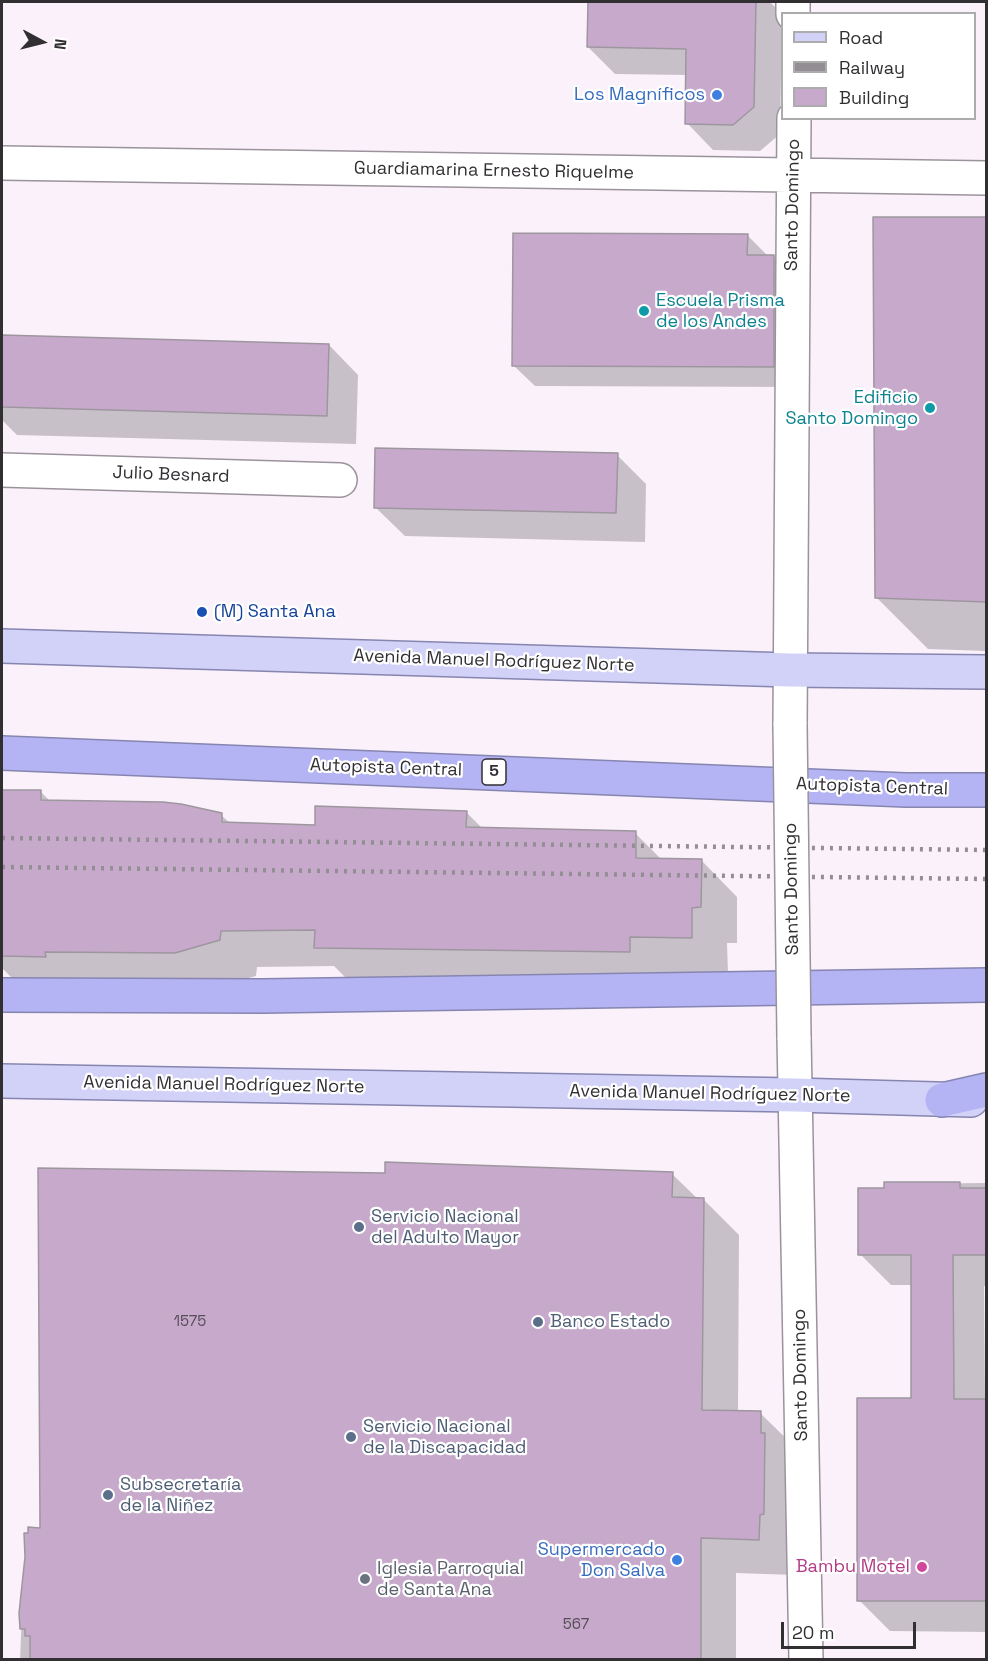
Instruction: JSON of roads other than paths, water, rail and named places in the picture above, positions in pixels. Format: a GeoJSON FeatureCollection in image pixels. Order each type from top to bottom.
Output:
{"type":"FeatureCollection","features":[{"type":"Feature","properties":{"kind":"highway","name":"Autopista Central"},"geometry":{"type":"LineString","coordinates":[[2,753],[894,789],[987,790]]}},
{"type":"Feature","properties":{"kind":"highway"},"geometry":{"type":"LineString","coordinates":[[2,995],[263,996],[987,985]]}},
{"type":"Feature","properties":{"kind":"highway"},"geometry":{"type":"LineString","coordinates":[[942,1100],[987,1089]]}},
{"type":"Feature","properties":{"kind":"main road","name":"Avenida Manuel Rodríguez Norte"},"geometry":{"type":"LineString","coordinates":[[2,646],[789,670],[987,672]]}},
{"type":"Feature","properties":{"kind":"main road","name":"Avenida Manuel Rodríguez Norte"},"geometry":{"type":"LineString","coordinates":[[2,1081],[987,1100]]}},
{"type":"Feature","properties":{"kind":"street","name":"Santo Domingo"},"geometry":{"type":"LineString","coordinates":[[794,120],[789,670],[806,1659]]}},
{"type":"Feature","properties":{"kind":"street","name":"Guardiamarina Ernesto Riquelme"},"geometry":{"type":"LineString","coordinates":[[2,164],[987,178]]}},
{"type":"Feature","properties":{"kind":"street","name":"Julio Besnard"},"geometry":{"type":"LineString","coordinates":[[2,470],[340,480]]}},
{"type":"Feature","properties":{"kind":"railway"},"geometry":{"type":"LineString","coordinates":[[2,838],[986,850]]}},
{"type":"Feature","properties":{"kind":"railway"},"geometry":{"type":"LineString","coordinates":[[2,867],[986,879]]}},
{"type":"Feature","properties":{"kind":"place","name":"Los Magníficos"},"geometry":{"type":"Point","coordinates":[717,95]}},
{"type":"Feature","properties":{"kind":"place","name":"Escuela Prisma de los Andes"},"geometry":{"type":"Point","coordinates":[644,311]}},
{"type":"Feature","properties":{"kind":"place","name":"Edificio Santo Domingo"},"geometry":{"type":"Point","coordinates":[930,408]}},
{"type":"Feature","properties":{"kind":"place","name":"(M) Santa Ana"},"geometry":{"type":"Point","coordinates":[202,612]}},
{"type":"Feature","properties":{"kind":"place","name":"Servicio Nacional del Adulto Mayor"},"geometry":{"type":"Point","coordinates":[359,1227]}},
{"type":"Feature","properties":{"kind":"place","name":"Banco Estado"},"geometry":{"type":"Point","coordinates":[538,1322]}},
{"type":"Feature","properties":{"kind":"place","name":"Servicio Nacional de la Discapacidad"},"geometry":{"type":"Point","coordinates":[351,1437]}},
{"type":"Feature","properties":{"kind":"place","name":"Subsecretaría de la Niñez"},"geometry":{"type":"Point","coordinates":[108,1495]}},
{"type":"Feature","properties":{"kind":"place","name":"Supermercado Don Salva"},"geometry":{"type":"Point","coordinates":[677,1560]}},
{"type":"Feature","properties":{"kind":"place","name":"Bambu Motel"},"geometry":{"type":"Point","coordinates":[922,1567]}},
{"type":"Feature","properties":{"kind":"place","name":"Iglesia Parroquial de Santa Ana"},"geometry":{"type":"Point","coordinates":[365,1579]}}]}
